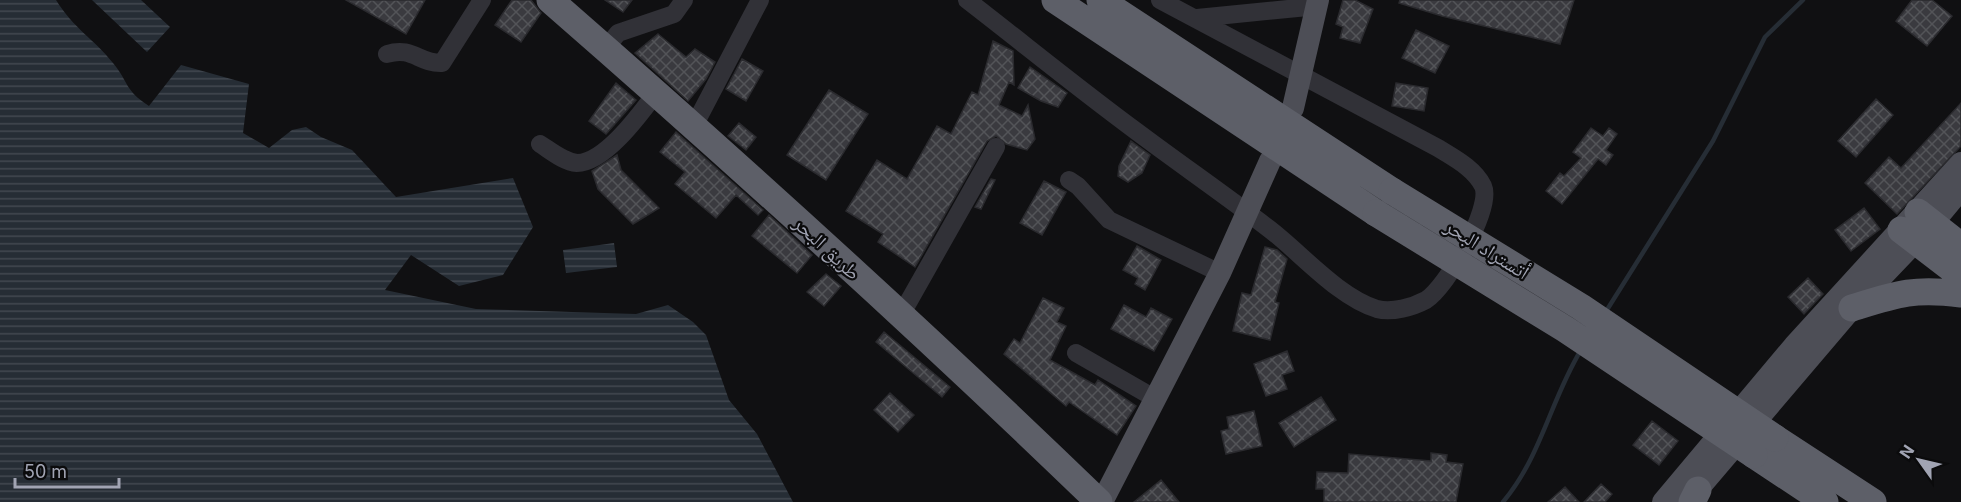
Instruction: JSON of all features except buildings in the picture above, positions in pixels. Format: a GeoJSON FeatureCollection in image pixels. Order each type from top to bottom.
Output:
{"type":"FeatureCollection","features":[{"type":"Feature","properties":{"kind":"highway","name":"طريق البحر"},"geometry":{"type":"LineString","coordinates":[[550,0],[694,126],[991,397],[1101,502]]}},
{"type":"Feature","properties":{"kind":"highway","name":"أتستراد البحر"},"geometry":{"type":"LineString","coordinates":[[1056,0],[1376,213],[1565,329],[1825,502]]}},
{"type":"Feature","properties":{"kind":"highway","name":"أتستراد البحر"},"geometry":{"type":"LineString","coordinates":[[1100,0],[1392,191],[1581,307],[1873,502]]}},
{"type":"Feature","properties":{"kind":"highway"},"geometry":{"type":"LineString","coordinates":[[1917,227],[1961,246]]}},
{"type":"Feature","properties":{"kind":"highway"},"geometry":{"type":"LineString","coordinates":[[1917,227],[1961,276]]}},
{"type":"Feature","properties":{"kind":"highway"},"geometry":{"type":"LineString","coordinates":[[1852,308],[1908,291],[1961,294]]}},
{"type":"Feature","properties":{"kind":"highway"},"geometry":{"type":"LineString","coordinates":[[1762,460],[1787,494],[1798,502]]}},
{"type":"Feature","properties":{"kind":"main road"},"geometry":{"type":"LineString","coordinates":[[1293,108],[1318,3]]}},
{"type":"Feature","properties":{"kind":"main road"},"geometry":{"type":"LineString","coordinates":[[1101,502],[1220,273],[1270,161]]}},
{"type":"Feature","properties":{"kind":"main road"},"geometry":{"type":"LineString","coordinates":[[1692,498],[1852,308],[1917,227],[1961,163]]}},
{"type":"Feature","properties":{"kind":"main road"},"geometry":{"type":"LineString","coordinates":[[1664,502],[1794,346],[1917,227],[1961,189]]}},
{"type":"Feature","properties":{"kind":"street"},"geometry":{"type":"LineString","coordinates":[[387,54],[401,50],[432,63],[442,63],[482,0]]}},
{"type":"Feature","properties":{"kind":"street"},"geometry":{"type":"LineString","coordinates":[[606,48],[618,33],[674,15],[684,0]]}},
{"type":"Feature","properties":{"kind":"street"},"geometry":{"type":"LineString","coordinates":[[694,126],[760,0]]}},
{"type":"Feature","properties":{"kind":"street"},"geometry":{"type":"LineString","coordinates":[[967,0],[1135,130],[1247,212],[1359,302],[1380,310],[1410,306],[1426,299],[1439,287],[1462,253],[1484,207],[1484,188],[1463,164],[1302,74],[1160,0]]}},
{"type":"Feature","properties":{"kind":"street"},"geometry":{"type":"LineString","coordinates":[[1197,18],[1318,3]]}},
{"type":"Feature","properties":{"kind":"street"},"geometry":{"type":"LineString","coordinates":[[540,144],[569,161],[588,161],[622,134],[656,93]]}},
{"type":"Feature","properties":{"kind":"street"},"geometry":{"type":"LineString","coordinates":[[901,315],[996,147]]}},
{"type":"Feature","properties":{"kind":"street"},"geometry":{"type":"LineString","coordinates":[[1069,180],[1078,186],[1109,220],[1220,273]]}},
{"type":"Feature","properties":{"kind":"street"},"geometry":{"type":"LineString","coordinates":[[1076,353],[1156,399]]}},
{"type":"Feature","properties":{"kind":"shaded area"},"geometry":{"type":"Polygon","coordinates":[[[0,0],[56,0],[70,19],[113,63],[135,95],[149,106],[181,65],[249,84],[243,133],[269,148],[292,130],[306,127],[321,137],[352,150],[396,197],[513,178],[533,227],[503,275],[459,286],[411,255],[385,290],[476,309],[636,314],[668,305],[693,322],[706,335],[729,400],[757,434],[793,502],[0,502],[0,0]]]}},
{"type":"Feature","properties":{"kind":"shaded area"},"geometry":{"type":"Polygon","coordinates":[[[92,0],[141,0],[170,27],[147,52],[92,0]]]}},
{"type":"Feature","properties":{"kind":"shaded area"},"geometry":{"type":"Polygon","coordinates":[[[614,243],[617,267],[566,273],[563,250],[614,243]]]}},
{"type":"Feature","properties":{"kind":"waterway"},"geometry":{"type":"LineString","coordinates":[[1605,313],[1713,141],[1765,37],[1803,0]]}},
{"type":"Feature","properties":{"kind":"waterway"},"geometry":{"type":"LineString","coordinates":[[1503,502],[1527,466],[1581,350]]}}]}
